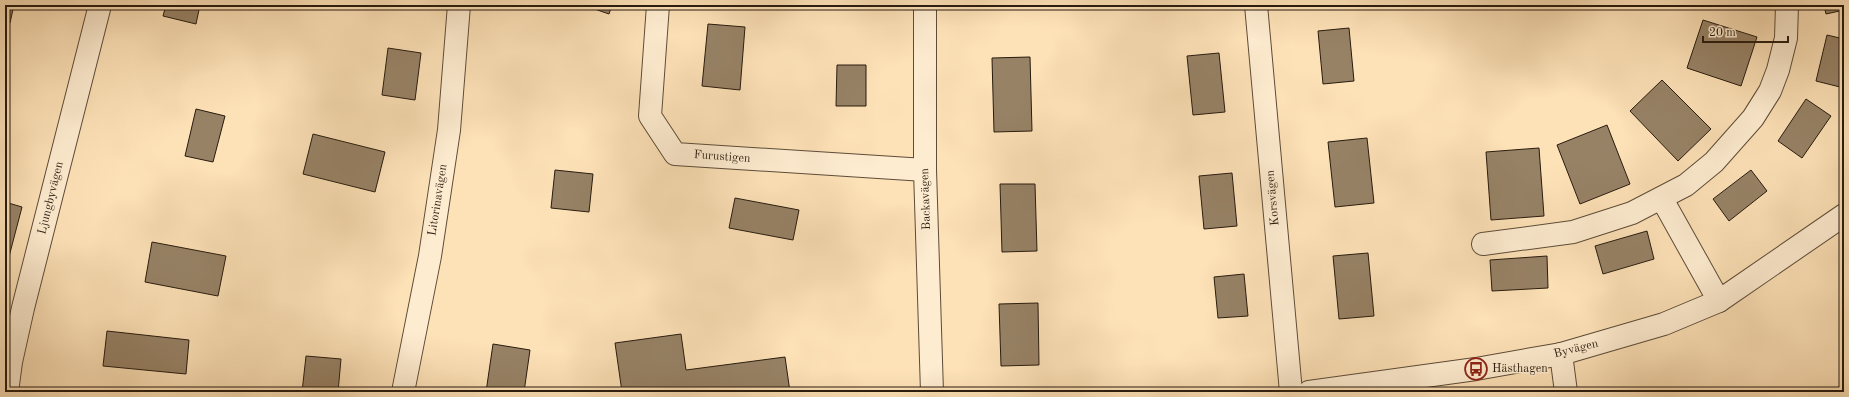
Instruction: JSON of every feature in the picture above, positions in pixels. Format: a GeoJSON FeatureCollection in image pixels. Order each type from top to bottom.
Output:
{"type":"FeatureCollection","features":[{"type":"Feature","properties":{"kind":"street","name":"Ljungbyvägen"},"geometry":{"type":"LineString","coordinates":[[7,392],[11,362],[23,308],[100,5]]}},
{"type":"Feature","properties":{"kind":"street","name":"Litorinavägen"},"geometry":{"type":"LineString","coordinates":[[403,392],[430,256],[448,137],[460,5]]}},
{"type":"Feature","properties":{"kind":"street","name":"Furustigen"},"geometry":{"type":"LineString","coordinates":[[658,5],[650,116],[675,154],[925,170]]}},
{"type":"Feature","properties":{"kind":"street","name":"Backavägen"},"geometry":{"type":"LineString","coordinates":[[925,5],[925,170],[932,392]]}},
{"type":"Feature","properties":{"kind":"street","name":"Korsvägen"},"geometry":{"type":"LineString","coordinates":[[1256,5],[1291,392]]}},
{"type":"Feature","properties":{"kind":"street"},"geometry":{"type":"LineString","coordinates":[[1483,244],[1574,232],[1632,213],[1662,199],[1686,185],[1714,162],[1753,118],[1770,91],[1778,70],[1786,38],[1787,5]]}},
{"type":"Feature","properties":{"kind":"street"},"geometry":{"type":"LineString","coordinates":[[1662,199],[1719,301]]}},
{"type":"Feature","properties":{"kind":"street","name":"Byvägen"},"geometry":{"type":"LineString","coordinates":[[1309,392],[1476,369],[1561,354],[1664,324],[1719,301],[1844,215]]}},
{"type":"Feature","properties":{"kind":"street"},"geometry":{"type":"LineString","coordinates":[[1561,354],[1566,392]]}},
{"type":"Feature","properties":{"kind":"building"},"geometry":{"type":"Polygon","coordinates":[[[5,5],[14,5],[10,23],[5,22],[5,5]]]}},
{"type":"Feature","properties":{"kind":"building"},"geometry":{"type":"Polygon","coordinates":[[[166,5],[200,5],[196,24],[163,16],[166,5]]]}},
{"type":"Feature","properties":{"kind":"building"},"geometry":{"type":"Polygon","coordinates":[[[583,5],[612,5],[609,14],[583,5]]]}},
{"type":"Feature","properties":{"kind":"building"},"geometry":{"type":"Polygon","coordinates":[[[1824,5],[1844,5],[1844,10],[1826,14],[1824,5]]]}},
{"type":"Feature","properties":{"kind":"building"},"geometry":{"type":"Polygon","coordinates":[[[1703,20],[1757,37],[1741,86],[1687,68],[1703,20]]]}},
{"type":"Feature","properties":{"kind":"building"},"geometry":{"type":"Polygon","coordinates":[[[708,24],[745,27],[740,90],[702,86],[708,24]]]}},
{"type":"Feature","properties":{"kind":"building"},"geometry":{"type":"Polygon","coordinates":[[[1349,28],[1354,81],[1323,84],[1318,31],[1349,28]]]}},
{"type":"Feature","properties":{"kind":"building"},"geometry":{"type":"Polygon","coordinates":[[[1827,35],[1844,39],[1844,88],[1816,81],[1827,35]]]}},
{"type":"Feature","properties":{"kind":"building"},"geometry":{"type":"Polygon","coordinates":[[[388,48],[421,53],[415,100],[382,95],[388,48]]]}},
{"type":"Feature","properties":{"kind":"building"},"geometry":{"type":"Polygon","coordinates":[[[1219,53],[1225,112],[1193,115],[1187,56],[1219,53]]]}},
{"type":"Feature","properties":{"kind":"building"},"geometry":{"type":"Polygon","coordinates":[[[1030,57],[1032,131],[994,132],[992,58],[1030,57]]]}},
{"type":"Feature","properties":{"kind":"building"},"geometry":{"type":"Polygon","coordinates":[[[837,65],[866,65],[866,106],[836,106],[837,65]]]}},
{"type":"Feature","properties":{"kind":"building"},"geometry":{"type":"Polygon","coordinates":[[[1662,80],[1711,129],[1678,161],[1630,111],[1662,80]]]}},
{"type":"Feature","properties":{"kind":"building"},"geometry":{"type":"Polygon","coordinates":[[[1806,99],[1831,116],[1802,158],[1778,141],[1806,99]]]}},
{"type":"Feature","properties":{"kind":"building"},"geometry":{"type":"Polygon","coordinates":[[[196,109],[225,116],[213,162],[185,156],[196,109]]]}},
{"type":"Feature","properties":{"kind":"building"},"geometry":{"type":"Polygon","coordinates":[[[1607,125],[1630,184],[1580,204],[1557,145],[1607,125]]]}},
{"type":"Feature","properties":{"kind":"building"},"geometry":{"type":"Polygon","coordinates":[[[313,134],[385,152],[375,192],[303,174],[313,134]]]}},
{"type":"Feature","properties":{"kind":"building"},"geometry":{"type":"Polygon","coordinates":[[[1367,138],[1374,203],[1335,207],[1328,142],[1367,138]]]}},
{"type":"Feature","properties":{"kind":"building"},"geometry":{"type":"Polygon","coordinates":[[[1539,148],[1544,216],[1491,220],[1486,152],[1539,148]]]}},
{"type":"Feature","properties":{"kind":"building"},"geometry":{"type":"Polygon","coordinates":[[[555,170],[593,174],[589,212],[551,208],[555,170]]]}},
{"type":"Feature","properties":{"kind":"building"},"geometry":{"type":"Polygon","coordinates":[[[1751,170],[1767,191],[1729,221],[1713,199],[1751,170]]]}},
{"type":"Feature","properties":{"kind":"building"},"geometry":{"type":"Polygon","coordinates":[[[1232,173],[1237,226],[1204,229],[1199,176],[1232,173]]]}},
{"type":"Feature","properties":{"kind":"building"},"geometry":{"type":"Polygon","coordinates":[[[1000,184],[1035,184],[1037,251],[1002,252],[1000,184]]]}},
{"type":"Feature","properties":{"kind":"building"},"geometry":{"type":"Polygon","coordinates":[[[735,198],[799,210],[793,240],[729,228],[735,198]]]}},
{"type":"Feature","properties":{"kind":"building"},"geometry":{"type":"Polygon","coordinates":[[[5,202],[22,207],[5,272],[5,202]]]}},
{"type":"Feature","properties":{"kind":"building"},"geometry":{"type":"Polygon","coordinates":[[[1647,231],[1654,259],[1603,274],[1595,246],[1647,231]]]}},
{"type":"Feature","properties":{"kind":"building"},"geometry":{"type":"Polygon","coordinates":[[[152,242],[226,256],[218,296],[145,282],[152,242]]]}},
{"type":"Feature","properties":{"kind":"building"},"geometry":{"type":"Polygon","coordinates":[[[1368,253],[1374,316],[1339,319],[1333,256],[1368,253]]]}},
{"type":"Feature","properties":{"kind":"building"},"geometry":{"type":"Polygon","coordinates":[[[1547,256],[1548,288],[1492,291],[1490,260],[1547,256]]]}},
{"type":"Feature","properties":{"kind":"building"},"geometry":{"type":"Polygon","coordinates":[[[1244,274],[1248,316],[1218,318],[1214,277],[1244,274]]]}},
{"type":"Feature","properties":{"kind":"building"},"geometry":{"type":"Polygon","coordinates":[[[1038,303],[1039,365],[1001,366],[999,304],[1038,303]]]}},
{"type":"Feature","properties":{"kind":"building"},"geometry":{"type":"Polygon","coordinates":[[[107,331],[189,340],[186,374],[103,366],[107,331]]]}},
{"type":"Feature","properties":{"kind":"building"},"geometry":{"type":"Polygon","coordinates":[[[681,334],[686,370],[785,357],[790,392],[622,392],[615,343],[681,334]]]}},
{"type":"Feature","properties":{"kind":"building"},"geometry":{"type":"Polygon","coordinates":[[[493,344],[530,350],[524,392],[486,392],[493,344]]]}},
{"type":"Feature","properties":{"kind":"building"},"geometry":{"type":"Polygon","coordinates":[[[306,356],[341,359],[338,392],[302,392],[306,356]]]}},
{"type":"Feature","properties":{"kind":"place","name":"Hästhagen"},"geometry":{"type":"Point","coordinates":[1476,369]}}]}
